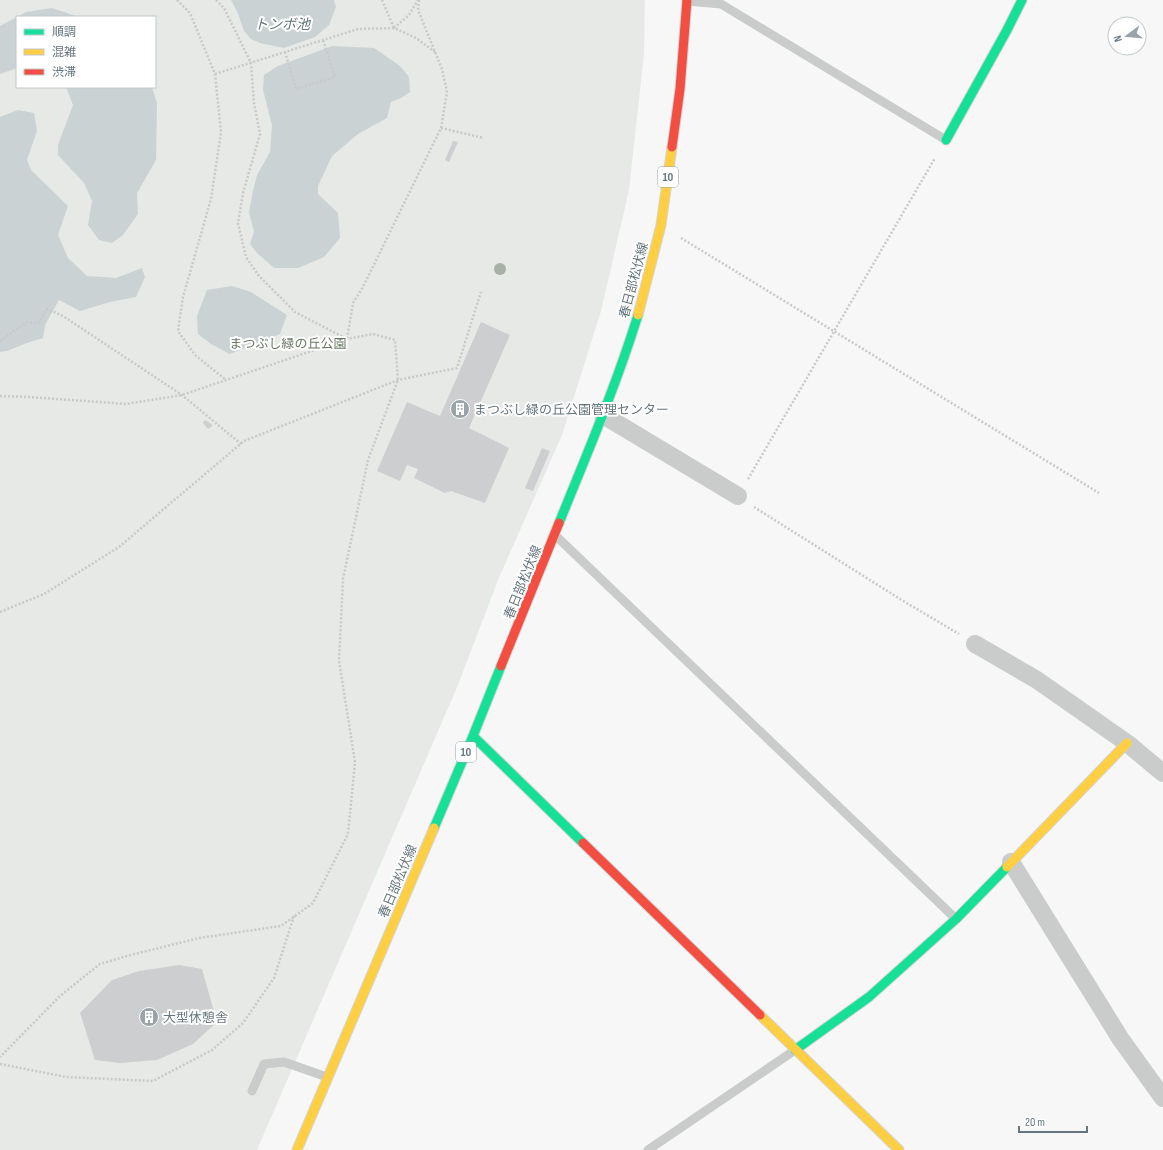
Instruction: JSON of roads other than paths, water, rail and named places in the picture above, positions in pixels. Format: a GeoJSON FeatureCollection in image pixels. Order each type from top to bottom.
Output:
{"type":"FeatureCollection","features":[{"type":"Feature","properties":{"kind":"main road","name":"春日部松伏線"},"geometry":{"type":"LineString","coordinates":[[297,1150],[473,736],[603,415],[632,337],[660,225],[671,159],[680,90],[687,0]]}},
{"type":"Feature","properties":{"kind":"main road"},"geometry":{"type":"LineString","coordinates":[[946,140],[1022,0]]}},
{"type":"Feature","properties":{"kind":"main road"},"geometry":{"type":"LineString","coordinates":[[473,736],[899,1150]]}},
{"type":"Feature","properties":{"kind":"main road"},"geometry":{"type":"LineString","coordinates":[[795,1050],[869,997],[956,919],[1127,742]]}},
{"type":"Feature","properties":{"kind":"street"},"geometry":{"type":"LineString","coordinates":[[603,415],[738,496]]}},
{"type":"Feature","properties":{"kind":"street"},"geometry":{"type":"LineString","coordinates":[[975,644],[1037,680],[1127,742],[1163,773]]}},
{"type":"Feature","properties":{"kind":"street"},"geometry":{"type":"LineString","coordinates":[[1011,862],[1120,1038],[1163,1098]]}},
{"type":"Feature","properties":{"kind":"lane"},"geometry":{"type":"LineString","coordinates":[[687,0],[720,4],[946,140]]}},
{"type":"Feature","properties":{"kind":"lane"},"geometry":{"type":"LineString","coordinates":[[554,535],[956,919]]}},
{"type":"Feature","properties":{"kind":"lane"},"geometry":{"type":"LineString","coordinates":[[648,1150],[795,1050]]}},
{"type":"Feature","properties":{"kind":"lane"},"geometry":{"type":"LineString","coordinates":[[252,1091],[264,1064],[284,1062],[327,1077]]}},
{"type":"Feature","properties":{"kind":"water","name":"トンボ池"},"geometry":{"type":"Polygon","coordinates":[[[231,0],[334,0],[336,7],[329,25],[315,37],[284,48],[260,43],[251,39],[244,31],[237,11],[231,0]]]}},
{"type":"Feature","properties":{"kind":"water"},"geometry":{"type":"Polygon","coordinates":[[[52,8],[76,16],[19,16],[26,12],[52,8]]]}},
{"type":"Feature","properties":{"kind":"water"},"geometry":{"type":"Polygon","coordinates":[[[16,18],[16,68],[0,74],[0,26],[16,18]]]}},
{"type":"Feature","properties":{"kind":"water"},"geometry":{"type":"Polygon","coordinates":[[[332,46],[374,48],[400,66],[409,77],[410,92],[391,102],[387,118],[358,134],[332,156],[318,186],[318,194],[338,213],[340,238],[324,257],[298,268],[274,268],[257,253],[250,244],[254,232],[249,212],[253,191],[257,175],[270,152],[272,125],[263,90],[264,75],[278,66],[332,46]]]}},
{"type":"Feature","properties":{"kind":"water"},"geometry":{"type":"Polygon","coordinates":[[[66,88],[152,88],[157,103],[156,160],[137,193],[138,214],[123,235],[112,243],[99,240],[88,225],[92,201],[84,183],[58,155],[58,145],[73,105],[66,88]]]}},
{"type":"Feature","properties":{"kind":"water"},"geometry":{"type":"Polygon","coordinates":[[[18,110],[34,113],[37,131],[27,160],[31,170],[68,206],[58,235],[68,258],[87,276],[116,278],[142,268],[145,277],[136,297],[110,302],[80,311],[59,300],[45,325],[43,338],[7,351],[0,352],[0,117],[18,110]]]}},
{"type":"Feature","properties":{"kind":"water"},"geometry":{"type":"Polygon","coordinates":[[[232,286],[251,292],[287,315],[280,334],[230,354],[211,344],[198,334],[197,316],[207,290],[232,286]]]}},
{"type":"Feature","properties":{"kind":"place","name":"まつぶし緑の丘公園管理センター"},"geometry":{"type":"Point","coordinates":[460,409]}},
{"type":"Feature","properties":{"kind":"place","name":"大型休憩舎"},"geometry":{"type":"Point","coordinates":[149,1017]}},
{"type":"Feature","properties":{"kind":"park label","name":"まつぶし緑の丘公園"},"geometry":{"type":"Point","coordinates":[288,343]}}]}
